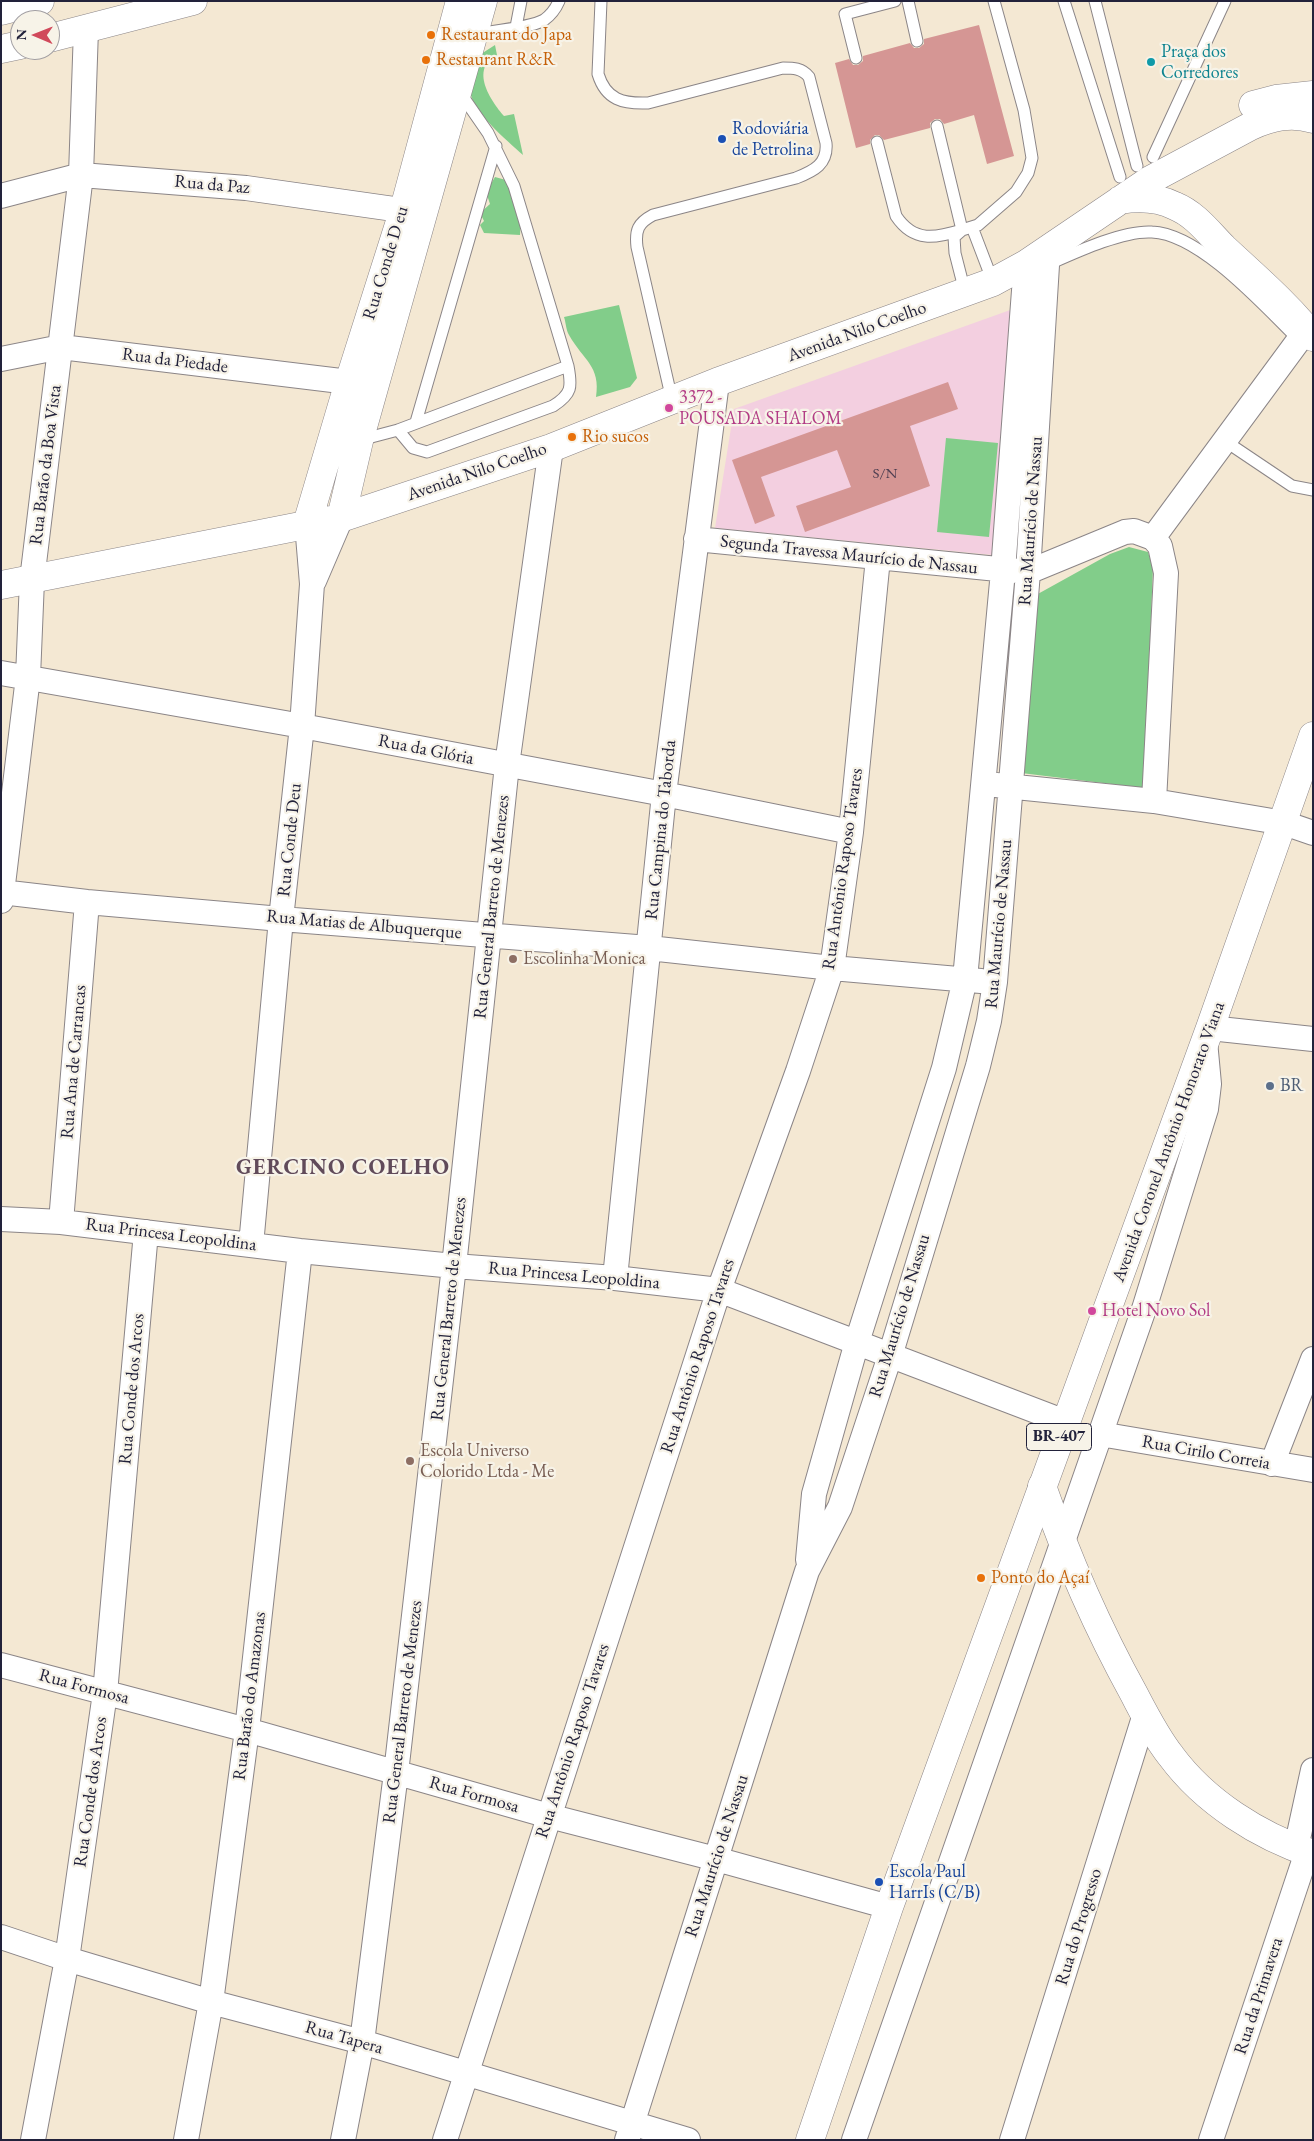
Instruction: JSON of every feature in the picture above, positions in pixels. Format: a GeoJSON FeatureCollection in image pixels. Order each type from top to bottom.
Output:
{"type":"FeatureCollection","features":[{"type":"Feature","properties":{"kind":"main road"},"geometry":{"type":"LineString","coordinates":[[1,11],[40,1]]}},
{"type":"Feature","properties":{"kind":"main road"},"geometry":{"type":"LineString","coordinates":[[60,36],[193,1]]}},
{"type":"Feature","properties":{"kind":"main road","name":"Rua Conde D eu"},"geometry":{"type":"LineString","coordinates":[[460,1],[461,38]]}},
{"type":"Feature","properties":{"kind":"main road","name":"Rua Conde D eu"},"geometry":{"type":"LineString","coordinates":[[307,524],[345,443],[414,211],[461,38],[483,1]]}},
{"type":"Feature","properties":{"kind":"main road","name":"Avenida Nilo Coelho"},"geometry":{"type":"LineString","coordinates":[[993,282],[1070,214],[1132,175],[1258,102],[1292,96],[1313,95]]}},
{"type":"Feature","properties":{"kind":"main road","name":"Avenida Nilo Coelho"},"geometry":{"type":"LineString","coordinates":[[1132,175],[1150,180],[1267,119],[1302,116],[1313,119]]}},
{"type":"Feature","properties":{"kind":"main road"},"geometry":{"type":"LineString","coordinates":[[1132,175],[1146,198],[1178,206],[1194,218],[1306,335]]}},
{"type":"Feature","properties":{"kind":"main road","name":"Avenida Nilo Coelho"},"geometry":{"type":"LineString","coordinates":[[1,585],[341,518],[551,448],[672,402],[717,382],[993,282],[1040,259],[1132,175]]}},
{"type":"Feature","properties":{"kind":"main road","name":"Rua Conde D eu"},"geometry":{"type":"LineString","coordinates":[[341,518],[349,382],[414,211]]}},
{"type":"Feature","properties":{"kind":"main road","name":"Avenida Coronel Antônio Honorato Viana"},"geometry":{"type":"LineString","coordinates":[[810,2140],[889,1907],[1065,1422],[1118,1283],[1284,823],[1313,736]]}},
{"type":"Feature","properties":{"kind":"main road"},"geometry":{"type":"LineString","coordinates":[[1042,1486],[1062,1542],[1093,1616],[1145,1714],[1170,1756],[1198,1786],[1223,1807],[1252,1826],[1305,1851]]}},
{"type":"Feature","properties":{"kind":"street","name":"Rua Barão da Boa Vista"},"geometry":{"type":"LineString","coordinates":[[2,895],[28,678],[32,580],[82,176],[86,29]]}},
{"type":"Feature","properties":{"kind":"street","name":"Rua da Paz"},"geometry":{"type":"LineString","coordinates":[[1,196],[82,176],[246,188],[414,211]]}},
{"type":"Feature","properties":{"kind":"street","name":"Rua Maurício de Nassau"},"geometry":{"type":"LineString","coordinates":[[808,1571],[814,1494],[857,1342],[944,1068],[965,979],[1003,571],[1040,259]]}},
{"type":"Feature","properties":{"kind":"street","name":"Rua Maurício de Nassau"},"geometry":{"type":"LineString","coordinates":[[630,2131],[808,1571],[840,1507],[890,1356],[921,1250],[959,1135],[989,1021],[995,982],[1028,572],[1040,259]]}},
{"type":"Feature","properties":{"kind":"street"},"geometry":{"type":"LineString","coordinates":[[1153,538],[1306,335]]}},
{"type":"Feature","properties":{"kind":"street","name":"Rua da Piedade"},"geometry":{"type":"LineString","coordinates":[[1,359],[61,348],[349,382]]}},
{"type":"Feature","properties":{"kind":"street","name":"Rua Campina do Taborda"},"geometry":{"type":"LineString","coordinates":[[615,1278],[664,794],[717,382]]}},
{"type":"Feature","properties":{"kind":"street","name":"Rua General Barreto de Menezes"},"geometry":{"type":"LineString","coordinates":[[343,2140],[362,2042],[396,1773],[454,1266],[507,765],[551,448]]}},
{"type":"Feature","properties":{"kind":"street","name":"Rua Conde Deu"},"geometry":{"type":"LineString","coordinates":[[312,584],[341,518]]}},
{"type":"Feature","properties":{"kind":"street","name":"Rua Conde Deu"},"geometry":{"type":"LineString","coordinates":[[251,1245],[281,919],[302,726],[312,584],[307,524]]}},
{"type":"Feature","properties":{"kind":"street"},"geometry":{"type":"LineString","coordinates":[[1028,572],[1125,532],[1134,531],[1153,538],[1160,546],[1166,573],[1154,801]]}},
{"type":"Feature","properties":{"kind":"street","name":"Segunda Travessa Maurício de Nassau"},"geometry":{"type":"LineString","coordinates":[[696,539],[1028,572]]}},
{"type":"Feature","properties":{"kind":"street","name":"Rua Antônio Raposo Tavares"},"geometry":{"type":"LineString","coordinates":[[445,2140],[719,1290],[798,1071],[832,968],[851,832],[878,558]]}},
{"type":"Feature","properties":{"kind":"street","name":"Rua da Glória"},"geometry":{"type":"LineString","coordinates":[[1,674],[302,726],[664,794],[851,832]]}},
{"type":"Feature","properties":{"kind":"street"},"geometry":{"type":"LineString","coordinates":[[984,784],[1154,801],[1284,823],[1313,833]]}},
{"type":"Feature","properties":{"kind":"street","name":"Rua Matias de Albuquerque"},"geometry":{"type":"LineString","coordinates":[[2,895],[649,948],[832,968],[995,982]]}},
{"type":"Feature","properties":{"kind":"street","name":"Rua Ana de Carrancas"},"geometry":{"type":"LineString","coordinates":[[61,1222],[88,902]]}},
{"type":"Feature","properties":{"kind":"street"},"geometry":{"type":"LineString","coordinates":[[854,2140],[1144,1309],[1206,1109],[1209,1084],[1207,1035],[1313,1039]]}},
{"type":"Feature","properties":{"kind":"street","name":"Rua Princesa Leopoldina"},"geometry":{"type":"LineString","coordinates":[[1,1219],[61,1222],[300,1251],[454,1266],[615,1278],[719,1290],[1065,1422]]}},
{"type":"Feature","properties":{"kind":"street","name":"Rua Conde dos Arcos"},"geometry":{"type":"LineString","coordinates":[[33,2140],[67,1960],[105,1693],[146,1232]]}},
{"type":"Feature","properties":{"kind":"street","name":"Rua Barão do Amazonas"},"geometry":{"type":"LineString","coordinates":[[186,2140],[211,2002],[247,1730],[300,1251]]}},
{"type":"Feature","properties":{"kind":"street"},"geometry":{"type":"LineString","coordinates":[[1118,1283],[1144,1309]]}},
{"type":"Feature","properties":{"kind":"street"},"geometry":{"type":"LineString","coordinates":[[1272,1464],[1313,1359]]}},
{"type":"Feature","properties":{"kind":"street","name":"Rua Cirilo Correia"},"geometry":{"type":"LineString","coordinates":[[1100,1434],[1313,1470]]}},
{"type":"Feature","properties":{"kind":"street","name":"Rua Formosa"},"geometry":{"type":"LineString","coordinates":[[1,1665],[247,1730],[549,1816],[716,1859],[889,1907]]}},
{"type":"Feature","properties":{"kind":"street","name":"Rua do Progresso"},"geometry":{"type":"LineString","coordinates":[[1012,2140],[1145,1714]]}},
{"type":"Feature","properties":{"kind":"street","name":"Rua da Primavera"},"geometry":{"type":"LineString","coordinates":[[1211,2140],[1305,1851],[1313,1770]]}},
{"type":"Feature","properties":{"kind":"street","name":"Rua Tapera"},"geometry":{"type":"LineString","coordinates":[[1,1937],[67,1960],[211,2002],[362,2042],[630,2131],[688,2140]]}},
{"type":"Feature","properties":{"kind":"lane"},"geometry":{"type":"LineString","coordinates":[[516,27],[521,1]]}},
{"type":"Feature","properties":{"kind":"lane"},"geometry":{"type":"LineString","coordinates":[[461,38],[544,20],[555,10],[559,1]]}},
{"type":"Feature","properties":{"kind":"lane"},"geometry":{"type":"LineString","coordinates":[[601,1],[598,74],[601,85],[618,100],[631,103],[648,103],[783,68],[793,68],[804,72],[808,77],[826,143],[827,153],[815,171],[796,178],[653,215],[642,221],[636,229],[638,253],[672,402]]}},
{"type":"Feature","properties":{"kind":"lane"},"geometry":{"type":"LineString","coordinates":[[856,58],[845,14],[895,1]]}},
{"type":"Feature","properties":{"kind":"lane"},"geometry":{"type":"LineString","coordinates":[[908,1],[917,41]]}},
{"type":"Feature","properties":{"kind":"lane"},"geometry":{"type":"LineString","coordinates":[[877,142],[896,216],[912,232],[933,238],[978,225],[1016,192],[1028,172],[1032,158],[1024,110],[994,1]]}},
{"type":"Feature","properties":{"kind":"lane"},"geometry":{"type":"LineString","coordinates":[[1064,1],[1132,175]]}},
{"type":"Feature","properties":{"kind":"lane"},"geometry":{"type":"LineString","coordinates":[[1095,1],[1132,175]]}},
{"type":"Feature","properties":{"kind":"lane"},"geometry":{"type":"LineString","coordinates":[[1132,175],[1225,1]]}},
{"type":"Feature","properties":{"kind":"lane"},"geometry":{"type":"LineString","coordinates":[[398,430],[413,448],[427,452],[553,406],[564,398],[569,391],[571,382],[568,366],[514,186],[496,146],[449,82]]}},
{"type":"Feature","properties":{"kind":"lane"},"geometry":{"type":"LineString","coordinates":[[937,126],[967,229],[993,282]]}},
{"type":"Feature","properties":{"kind":"lane"},"geometry":{"type":"LineString","coordinates":[[416,422],[496,146]]}},
{"type":"Feature","properties":{"kind":"lane"},"geometry":{"type":"LineString","coordinates":[[965,292],[953,243],[954,237],[967,229]]}},
{"type":"Feature","properties":{"kind":"lane"},"geometry":{"type":"LineString","coordinates":[[1040,259],[1131,234],[1152,232],[1172,235],[1203,252],[1306,335]]}},
{"type":"Feature","properties":{"kind":"lane"},"geometry":{"type":"LineString","coordinates":[[345,443],[398,430],[568,366]]}},
{"type":"Feature","properties":{"kind":"lane"},"geometry":{"type":"LineString","coordinates":[[1225,441],[1292,486],[1313,490]]}},
{"type":"Feature","properties":{"kind":"shaded area"},"geometry":{"type":"Polygon","coordinates":[[[1013,309],[993,555],[715,528],[734,409],[1013,309]]]}},
{"type":"Feature","properties":{"kind":"green space"},"geometry":{"type":"Polygon","coordinates":[[[495,45],[497,55],[484,68],[485,85],[493,102],[504,116],[514,114],[523,155],[490,124],[475,105],[471,96],[470,87],[474,70],[481,54],[495,45]]]}},
{"type":"Feature","properties":{"kind":"green space"},"geometry":{"type":"Polygon","coordinates":[[[495,177],[506,180],[521,218],[520,235],[484,233],[480,225],[484,221],[480,213],[490,204],[486,192],[495,177]]]}},
{"type":"Feature","properties":{"kind":"green space"},"geometry":{"type":"Polygon","coordinates":[[[619,305],[637,378],[630,387],[596,397],[597,386],[593,370],[569,335],[564,317],[619,305]]]}},
{"type":"Feature","properties":{"kind":"green space"},"geometry":{"type":"Polygon","coordinates":[[[946,438],[998,443],[989,537],[937,532],[946,438]]]}},
{"type":"Feature","properties":{"kind":"green space"},"geometry":{"type":"Polygon","coordinates":[[[1129,547],[1148,552],[1153,568],[1144,788],[1021,773],[1036,595],[1110,554],[1129,547]]]}},
{"type":"Feature","properties":{"kind":"building"},"geometry":{"type":"Polygon","coordinates":[[[979,25],[1014,156],[987,164],[974,115],[944,124],[940,119],[935,119],[930,123],[930,128],[884,140],[879,135],[875,135],[870,140],[870,144],[856,148],[835,63],[849,59],[853,65],[858,65],[863,61],[863,56],[910,43],[914,48],[919,48],[924,44],[924,39],[979,25]]]}},
{"type":"Feature","properties":{"kind":"building"},"geometry":{"type":"Polygon","coordinates":[[[948,382],[958,409],[910,426],[930,486],[805,532],[796,506],[851,487],[837,450],[761,477],[775,516],[755,524],[732,460],[948,382]]]}},
{"type":"Feature","properties":{"kind":"place","name":"Restaurant do Japa"},"geometry":{"type":"Point","coordinates":[431,35]}},
{"type":"Feature","properties":{"kind":"place","name":"Restaurant R&R"},"geometry":{"type":"Point","coordinates":[426,60]}},
{"type":"Feature","properties":{"kind":"place","name":"Praça dos Corredores"},"geometry":{"type":"Point","coordinates":[1151,62]}},
{"type":"Feature","properties":{"kind":"place","name":"Rodoviária de Petrolina"},"geometry":{"type":"Point","coordinates":[722,139]}},
{"type":"Feature","properties":{"kind":"place","name":"3372 - POUSADA SHALOM"},"geometry":{"type":"Point","coordinates":[669,408]}},
{"type":"Feature","properties":{"kind":"place","name":"Rio sucos"},"geometry":{"type":"Point","coordinates":[572,437]}},
{"type":"Feature","properties":{"kind":"place","name":"Escolinha Monica"},"geometry":{"type":"Point","coordinates":[513,959]}},
{"type":"Feature","properties":{"kind":"place","name":"BR"},"geometry":{"type":"Point","coordinates":[1270,1086]}},
{"type":"Feature","properties":{"kind":"place","name":"Hotel Novo Sol"},"geometry":{"type":"Point","coordinates":[1092,1311]}},
{"type":"Feature","properties":{"kind":"place","name":"Escola Universo Colorido Ltda - Me"},"geometry":{"type":"Point","coordinates":[410,1461]}},
{"type":"Feature","properties":{"kind":"place","name":"Ponto do Açaí"},"geometry":{"type":"Point","coordinates":[981,1578]}},
{"type":"Feature","properties":{"kind":"place","name":"Escola Paul HarrIs (C/B)"},"geometry":{"type":"Point","coordinates":[879,1882]}},
{"type":"Feature","properties":{"kind":"district","name":"GERCINO COELHO"},"geometry":{"type":"Point","coordinates":[343,1168]}}]}
